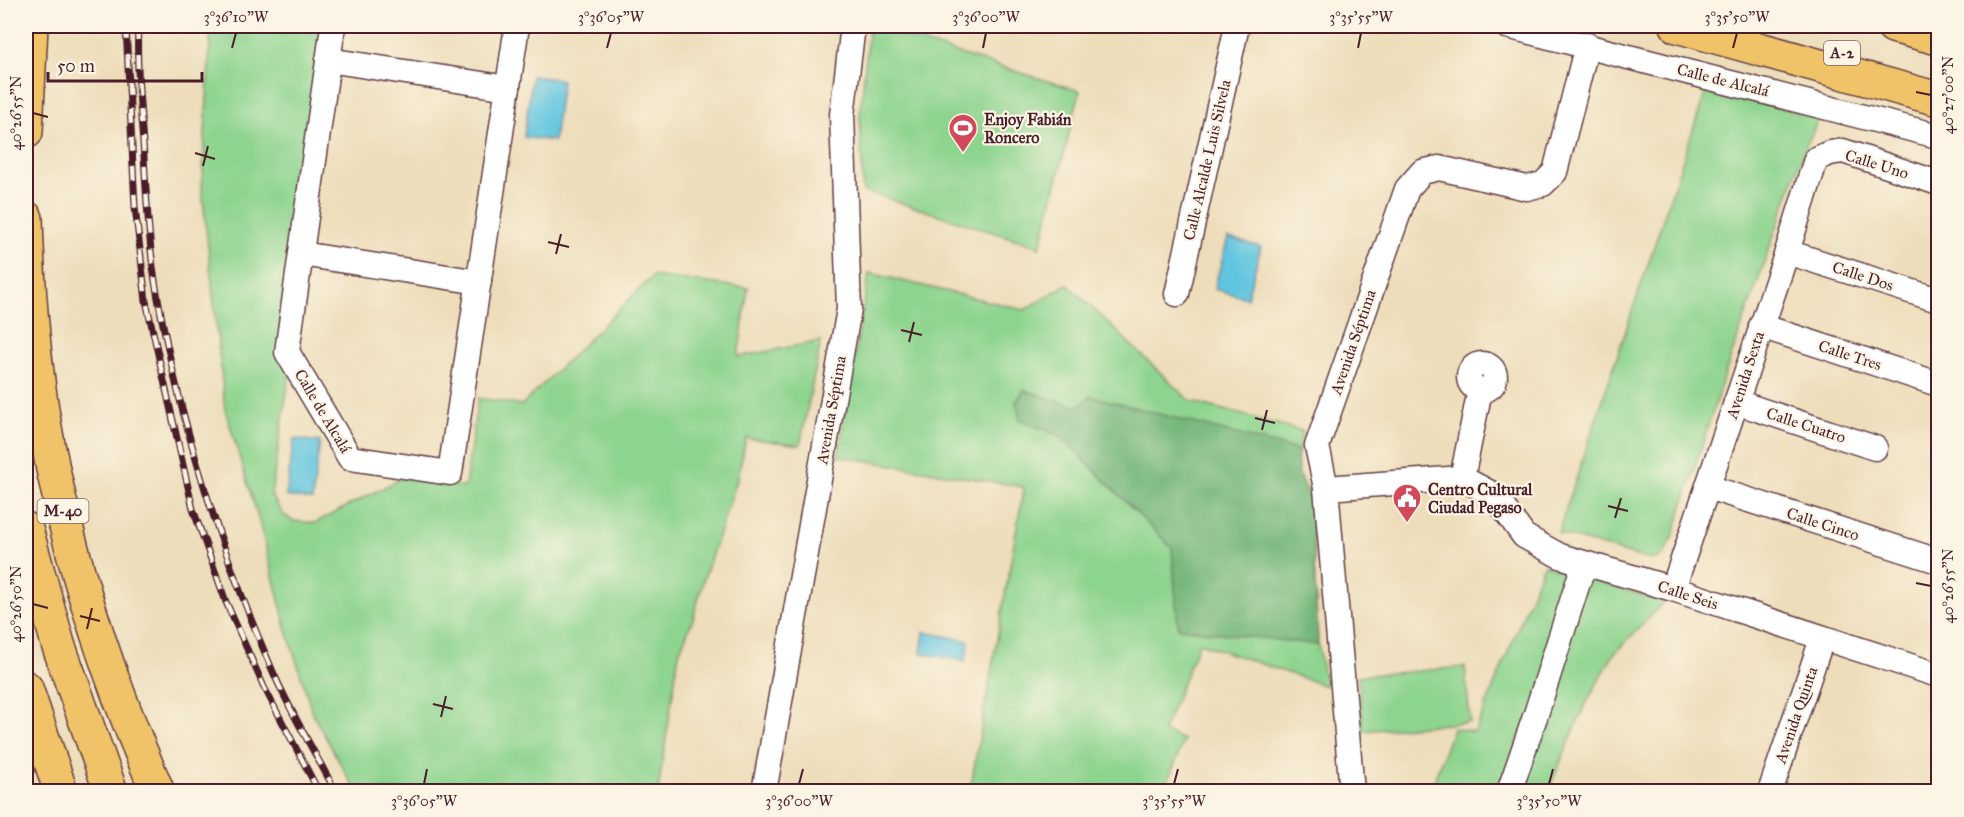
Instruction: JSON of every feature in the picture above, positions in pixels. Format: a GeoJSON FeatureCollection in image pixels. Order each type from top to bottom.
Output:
{"type":"FeatureCollection","features":[{"type":"Feature","properties":{"kind":"highway"},"geometry":{"type":"LineString","coordinates":[[26,132],[31,26]]}},
{"type":"Feature","properties":{"kind":"highway"},"geometry":{"type":"LineString","coordinates":[[1677,26],[1938,99]]}},
{"type":"Feature","properties":{"kind":"highway","name":"A-2"},"geometry":{"type":"LineString","coordinates":[[1745,26],[1938,80]]}},
{"type":"Feature","properties":{"kind":"highway"},"geometry":{"type":"LineString","coordinates":[[1893,26],[1938,38]]}},
{"type":"Feature","properties":{"kind":"highway","name":"M-40"},"geometry":{"type":"LineString","coordinates":[[26,218],[28,280],[43,411],[61,505],[96,635],[158,792]]}},
{"type":"Feature","properties":{"kind":"highway","name":"M-40"},"geometry":{"type":"LineString","coordinates":[[26,529],[58,644],[111,792]]}},
{"type":"Feature","properties":{"kind":"highway"},"geometry":{"type":"LineString","coordinates":[[26,688],[61,792]]}},
{"type":"Feature","properties":{"kind":"street","name":"Calle de Alcalá"},"geometry":{"type":"LineString","coordinates":[[333,26],[287,352],[350,458],[450,474],[517,26]]}},
{"type":"Feature","properties":{"kind":"street","name":"Avenida Séptima"},"geometry":{"type":"LineString","coordinates":[[764,792],[849,309],[842,115],[853,26]]}},
{"type":"Feature","properties":{"kind":"street","name":"Calle Alcalde Luis Silvela"},"geometry":{"type":"LineString","coordinates":[[1177,294],[1237,26]]}},
{"type":"Feature","properties":{"kind":"street","name":"Calle de Alcalá"},"geometry":{"type":"LineString","coordinates":[[1507,26],[1938,136]]}},
{"type":"Feature","properties":{"kind":"street","name":"Avenida Séptima"},"geometry":{"type":"LineString","coordinates":[[1352,792],[1326,488],[1317,446],[1407,189],[1422,172],[1439,168],[1527,188],[1543,184],[1555,172],[1587,45]]}},
{"type":"Feature","properties":{"kind":"street"},"geometry":{"type":"LineString","coordinates":[[328,60],[508,88]]}},
{"type":"Feature","properties":{"kind":"street","name":"Calle Uno"},"geometry":{"type":"LineString","coordinates":[[1816,159],[1830,153],[1843,152],[1938,183]]}},
{"type":"Feature","properties":{"kind":"street","name":"Avenida Sexta"},"geometry":{"type":"LineString","coordinates":[[1673,589],[1816,159]]}},
{"type":"Feature","properties":{"kind":"street","name":"Calle Dos"},"geometry":{"type":"LineString","coordinates":[[1786,252],[1938,300]]}},
{"type":"Feature","properties":{"kind":"street"},"geometry":{"type":"LineString","coordinates":[[301,254],[479,282]]}},
{"type":"Feature","properties":{"kind":"street","name":"Calle Tres"},"geometry":{"type":"LineString","coordinates":[[1761,326],[1938,384]]}},
{"type":"Feature","properties":{"kind":"street"},"geometry":{"type":"LineString","coordinates":[[1326,488],[1462,478],[1480,390]]}},
{"type":"Feature","properties":{"kind":"street","name":"Calle Cuatro"},"geometry":{"type":"LineString","coordinates":[[1736,402],[1875,448]]}},
{"type":"Feature","properties":{"kind":"street","name":"Calle Seis"},"geometry":{"type":"LineString","coordinates":[[1462,478],[1494,495],[1524,536],[1560,556],[1673,589],[1938,675]]}},
{"type":"Feature","properties":{"kind":"street","name":"Calle Cinco"},"geometry":{"type":"LineString","coordinates":[[1708,487],[1938,561]]}},
{"type":"Feature","properties":{"kind":"street"},"geometry":{"type":"LineString","coordinates":[[1509,792],[1584,564]]}},
{"type":"Feature","properties":{"kind":"street","name":"Avenida Quinta"},"geometry":{"type":"LineString","coordinates":[[1770,792],[1822,639]]}},
{"type":"Feature","properties":{"kind":"green space"},"geometry":{"type":"Polygon","coordinates":[[[211,26],[324,26],[290,372],[271,495],[283,514],[293,521],[315,523],[402,478],[465,487],[478,398],[522,405],[653,276],[748,288],[738,357],[821,341],[800,445],[746,438],[738,477],[703,581],[693,619],[679,653],[658,791],[356,791],[313,715],[225,409],[202,189],[211,26]]]}},
{"type":"Feature","properties":{"kind":"green space","name":"Enjoy Fabián Roncero"},"geometry":{"type":"Polygon","coordinates":[[[869,26],[1080,91],[1040,247],[863,191],[860,117],[869,26]]]}},
{"type":"Feature","properties":{"kind":"green space"},"geometry":{"type":"Polygon","coordinates":[[[1707,88],[1819,118],[1804,151],[1723,379],[1674,534],[1663,556],[1650,560],[1558,533],[1707,88]]]}},
{"type":"Feature","properties":{"kind":"green space"},"geometry":{"type":"Polygon","coordinates":[[[869,273],[1025,310],[1067,284],[1190,401],[1303,431],[1297,464],[1301,480],[1311,495],[1318,645],[1326,686],[1199,643],[1163,731],[1184,740],[1164,791],[970,791],[1024,487],[838,456],[869,273]]]}},
{"type":"Feature","properties":{"kind":"green space"},"geometry":{"type":"Polygon","coordinates":[[[1024,390],[1077,407],[1091,396],[1298,450],[1299,474],[1303,485],[1311,495],[1318,645],[1178,628],[1172,548],[1060,436],[1020,420],[1016,402],[1024,390]]]}},
{"type":"Feature","properties":{"kind":"green space"},"geometry":{"type":"Polygon","coordinates":[[[1544,565],[1664,602],[1613,655],[1584,707],[1548,791],[1430,792],[1453,728],[1475,732],[1544,565]]]}},
{"type":"Feature","properties":{"kind":"green space"},"geometry":{"type":"Polygon","coordinates":[[[1465,667],[1470,722],[1363,731],[1358,676],[1465,667]]]}},
{"type":"Feature","properties":{"kind":"water"},"geometry":{"type":"Polygon","coordinates":[[[532,76],[562,80],[554,141],[524,137],[532,76]]]}},
{"type":"Feature","properties":{"kind":"water"},"geometry":{"type":"Polygon","coordinates":[[[1228,238],[1261,247],[1247,298],[1214,289],[1228,238]]]}},
{"type":"Feature","properties":{"kind":"water"},"geometry":{"type":"Polygon","coordinates":[[[294,439],[320,442],[312,500],[286,496],[294,439]]]}},
{"type":"Feature","properties":{"kind":"water"},"geometry":{"type":"Polygon","coordinates":[[[924,632],[969,641],[965,661],[921,653],[924,632]]]}},
{"type":"Feature","properties":{"kind":"railway"},"geometry":{"type":"LineString","coordinates":[[126,26],[135,207],[146,301],[193,509],[226,602],[264,687],[319,792]]}},
{"type":"Feature","properties":{"kind":"railway"},"geometry":{"type":"LineString","coordinates":[[138,26],[139,92],[154,276],[166,341],[189,436],[218,530],[252,622],[286,699],[336,792]]}},
{"type":"Feature","properties":{"kind":"place","name":"Enjoy Fabián Roncero"},"geometry":{"type":"Point","coordinates":[963,154]}},
{"type":"Feature","properties":{"kind":"place","name":"Centro Cultural Ciudad Pegaso"},"geometry":{"type":"Point","coordinates":[1407,524]}}]}
